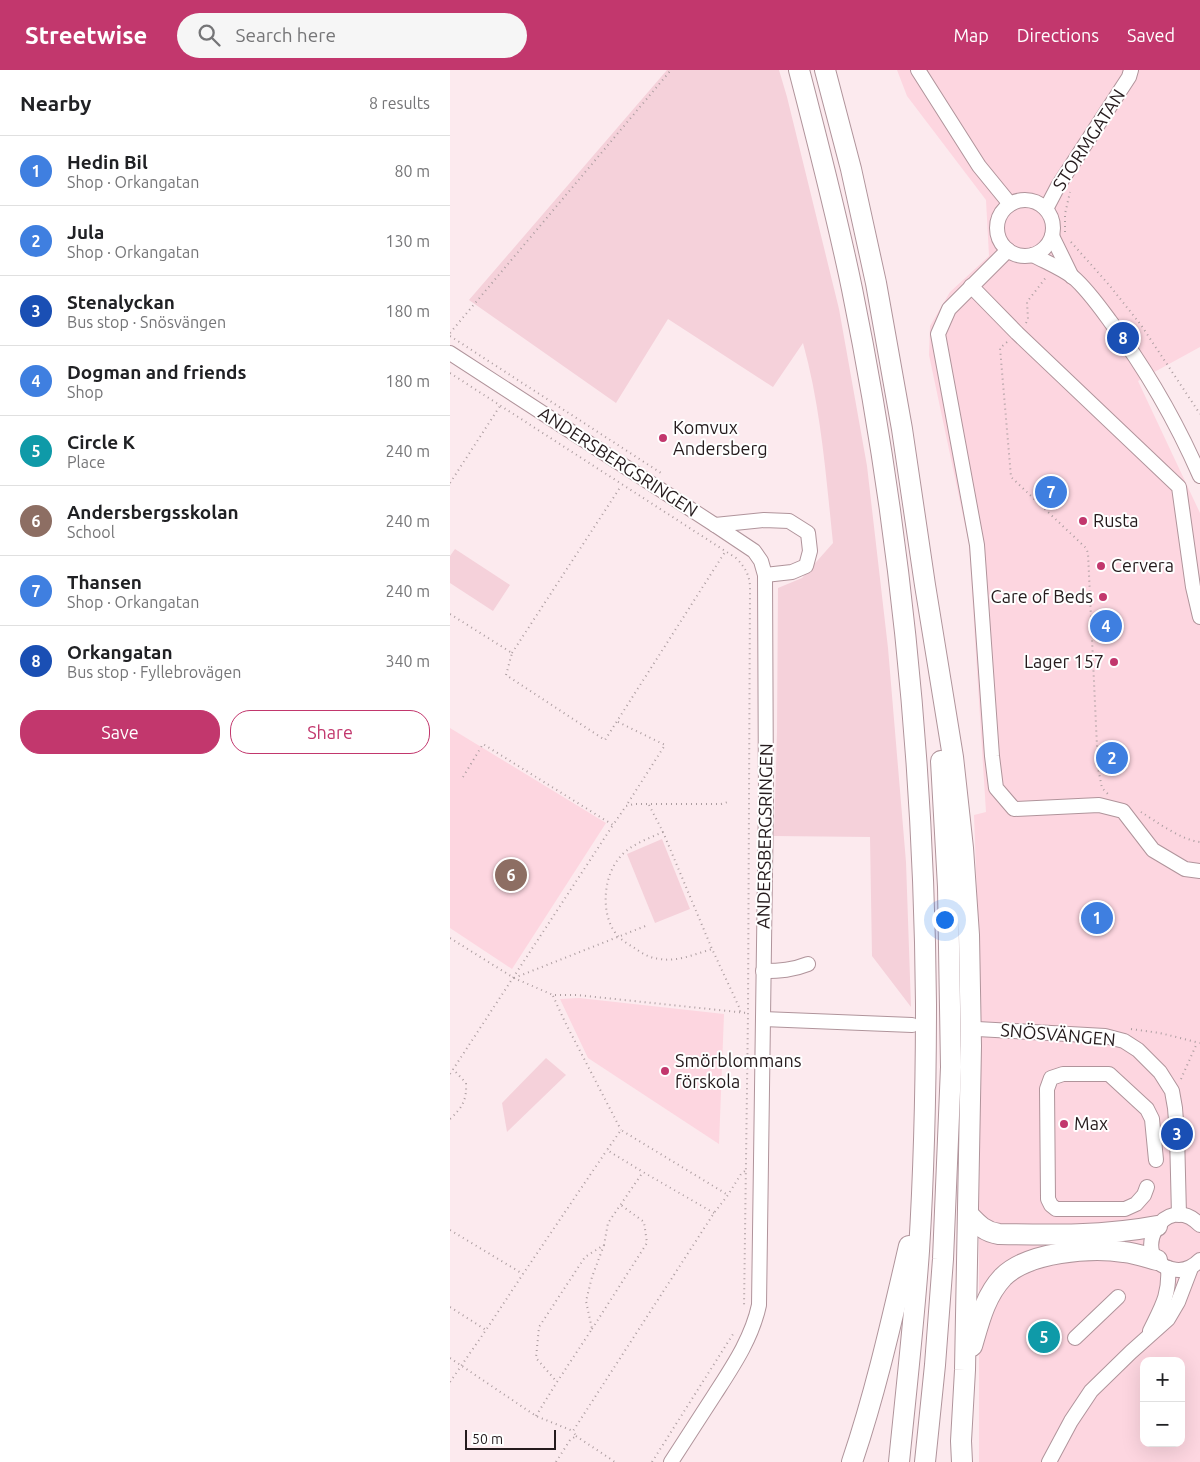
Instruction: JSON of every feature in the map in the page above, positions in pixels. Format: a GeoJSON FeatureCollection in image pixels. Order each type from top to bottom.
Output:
{"type":"FeatureCollection","features":[{"type":"Feature","properties":{"kind":"highway"},"geometry":{"type":"LineString","coordinates":[[799,70],[826,174],[852,289],[878,431],[900,587],[913,719],[923,871],[926,1005],[925,1094],[918,1255],[900,1462]]}},
{"type":"Feature","properties":{"kind":"highway"},"geometry":{"type":"LineString","coordinates":[[825,70],[851,169],[876,283],[902,428],[953,757],[964,858],[969,935],[971,1046],[962,1462]]}},
{"type":"Feature","properties":{"kind":"highway"},"geometry":{"type":"LineString","coordinates":[[925,585],[938,715],[948,887],[951,1067],[943,1259],[925,1462]]}},
{"type":"Feature","properties":{"kind":"highway"},"geometry":{"type":"LineString","coordinates":[[852,1462],[883,1358],[922,1196]]}},
{"type":"Feature","properties":{"kind":"highway"},"geometry":{"type":"LineString","coordinates":[[968,1214],[983,1229],[990,1233],[999,1234],[1110,1233],[1157,1226]]}},
{"type":"Feature","properties":{"kind":"highway"},"geometry":{"type":"LineString","coordinates":[[965,1370],[982,1313],[992,1293],[1003,1278],[1015,1268],[1036,1258],[1090,1251],[1123,1252],[1163,1264]]}},
{"type":"Feature","properties":{"kind":"street"},"geometry":{"type":"LineString","coordinates":[[918,70],[979,166],[1010,204]]}},
{"type":"Feature","properties":{"kind":"street","name":"STORMGATAN"},"geometry":{"type":"LineString","coordinates":[[1046,209],[1058,186],[1129,78],[1130,70]]}},
{"type":"Feature","properties":{"kind":"street"},"geometry":{"type":"LineString","coordinates":[[1061,264],[1033,255],[1020,256],[1008,250],[1001,242],[997,227],[1000,216],[1010,204],[1026,200],[1037,203],[1046,209],[1053,222],[1052,236],[1061,264],[1105,314],[1138,362],[1185,442],[1200,476]]}},
{"type":"Feature","properties":{"kind":"street"},"geometry":{"type":"LineString","coordinates":[[1033,255],[1045,248],[1052,236]]}},
{"type":"Feature","properties":{"kind":"street"},"geometry":{"type":"LineString","coordinates":[[1008,250],[949,309],[938,334],[977,545],[991,749],[996,788],[1014,809],[1099,805],[1123,811],[1153,850],[1185,869],[1200,871]]}},
{"type":"Feature","properties":{"kind":"street"},"geometry":{"type":"LineString","coordinates":[[971,286],[1017,333],[1179,487],[1193,586],[1200,617]]}},
{"type":"Feature","properties":{"kind":"street","name":"ANDERSBERGSRINGEN"},"geometry":{"type":"LineString","coordinates":[[450,353],[754,552],[761,562],[765,575],[766,801],[759,1305],[757,1317],[749,1336],[730,1371],[671,1462]]}},
{"type":"Feature","properties":{"kind":"street"},"geometry":{"type":"LineString","coordinates":[[715,525],[764,520],[789,521],[808,533],[810,550],[806,566],[792,572],[765,575]]}},
{"type":"Feature","properties":{"kind":"street"},"geometry":{"type":"LineString","coordinates":[[763,971],[784,971],[808,964]]}},
{"type":"Feature","properties":{"kind":"street"},"geometry":{"type":"LineString","coordinates":[[763,1015],[912,1025]]}},
{"type":"Feature","properties":{"kind":"street","name":"SNÖSVÄNGEN"},"geometry":{"type":"LineString","coordinates":[[977,1029],[1105,1036],[1124,1041],[1147,1058],[1160,1072],[1172,1091],[1176,1108],[1179,1215]]}},
{"type":"Feature","properties":{"kind":"street"},"geometry":{"type":"LineString","coordinates":[[1147,1188],[1136,1204],[1125,1209],[1056,1209],[1051,1205],[1048,1199],[1047,1089],[1051,1078],[1063,1074],[1109,1074],[1147,1109],[1152,1118],[1156,1160]]}},
{"type":"Feature","properties":{"kind":"street"},"geometry":{"type":"LineString","coordinates":[[1148,1336],[1167,1293],[1169,1283],[1163,1264],[1153,1254],[1151,1240],[1157,1226],[1170,1216],[1179,1215],[1188,1216],[1200,1226]]}},
{"type":"Feature","properties":{"kind":"street"},"geometry":{"type":"LineString","coordinates":[[1163,1264],[1183,1270],[1195,1264]]}},
{"type":"Feature","properties":{"kind":"street"},"geometry":{"type":"LineString","coordinates":[[1050,1462],[1071,1421],[1091,1391],[1168,1319],[1195,1264]]}},
{"type":"Feature","properties":{"kind":"street"},"geometry":{"type":"LineString","coordinates":[[1075,1338],[1118,1297]]}},
{"type":"Feature","properties":{"kind":"path"},"geometry":{"type":"LineString","coordinates":[[661,473],[450,335],[672,70]]}},
{"type":"Feature","properties":{"kind":"path"},"geometry":{"type":"LineString","coordinates":[[1066,235],[1064,225],[1065,214],[1071,190]]}},
{"type":"Feature","properties":{"kind":"path"},"geometry":{"type":"LineString","coordinates":[[1068,240],[1110,286],[1141,325],[1200,414]]}},
{"type":"Feature","properties":{"kind":"path"},"geometry":{"type":"LineString","coordinates":[[1017,333],[1027,322],[1026,305],[1029,298],[1075,247]]}},
{"type":"Feature","properties":{"kind":"path"},"geometry":{"type":"LineString","coordinates":[[1000,348],[1011,477],[1086,548],[1088,553],[1098,768],[1102,788],[1109,795]]}},
{"type":"Feature","properties":{"kind":"path"},"geometry":{"type":"LineString","coordinates":[[450,374],[725,552],[747,570],[750,586],[748,1013],[744,1311]]}},
{"type":"Feature","properties":{"kind":"path"},"geometry":{"type":"LineString","coordinates":[[450,483],[500,406]]}},
{"type":"Feature","properties":{"kind":"path"},"geometry":{"type":"LineString","coordinates":[[622,485],[512,653],[506,675],[604,740],[725,552]]}},
{"type":"Feature","properties":{"kind":"path"},"geometry":{"type":"LineString","coordinates":[[450,614],[512,653]]}},
{"type":"Feature","properties":{"kind":"path"},"geometry":{"type":"LineString","coordinates":[[450,1074],[665,745],[617,722]]}},
{"type":"Feature","properties":{"kind":"path"},"geometry":{"type":"LineString","coordinates":[[463,778],[483,744],[613,825]]}},
{"type":"Feature","properties":{"kind":"path"},"geometry":{"type":"LineString","coordinates":[[626,806],[634,804],[721,804],[728,802]]}},
{"type":"Feature","properties":{"kind":"path"},"geometry":{"type":"LineString","coordinates":[[649,804],[663,832],[712,949],[740,1009],[740,1013]]}},
{"type":"Feature","properties":{"kind":"path"},"geometry":{"type":"LineString","coordinates":[[1134,808],[1184,837],[1200,842]]}},
{"type":"Feature","properties":{"kind":"path"},"geometry":{"type":"LineString","coordinates":[[663,832],[633,846],[620,857],[613,867],[608,882],[606,906],[612,927],[618,936],[646,956],[659,960],[681,959],[712,949]]}},
{"type":"Feature","properties":{"kind":"path"},"geometry":{"type":"LineString","coordinates":[[514,978],[648,925]]}},
{"type":"Feature","properties":{"kind":"path"},"geometry":{"type":"LineString","coordinates":[[450,938],[514,978],[553,995],[576,995],[763,1015]]}},
{"type":"Feature","properties":{"kind":"path"},"geometry":{"type":"LineString","coordinates":[[553,995],[621,1130],[728,1195]]}},
{"type":"Feature","properties":{"kind":"path"},"geometry":{"type":"LineString","coordinates":[[450,1119],[460,1108],[467,1095],[466,1084],[453,1069]]}},
{"type":"Feature","properties":{"kind":"path"},"geometry":{"type":"LineString","coordinates":[[450,1382],[621,1130]]}},
{"type":"Feature","properties":{"kind":"path"},"geometry":{"type":"LineString","coordinates":[[606,1150],[714,1213]]}},
{"type":"Feature","properties":{"kind":"path"},"geometry":{"type":"LineString","coordinates":[[573,1432],[714,1213],[745,1171]]}},
{"type":"Feature","properties":{"kind":"path"},"geometry":{"type":"LineString","coordinates":[[592,1329],[586,1301],[592,1277],[604,1245],[608,1223],[643,1172]]}},
{"type":"Feature","properties":{"kind":"path"},"geometry":{"type":"LineString","coordinates":[[536,1416],[647,1243],[644,1222],[620,1204]]}},
{"type":"Feature","properties":{"kind":"path"},"geometry":{"type":"LineString","coordinates":[[450,1230],[523,1274]]}},
{"type":"Feature","properties":{"kind":"path"},"geometry":{"type":"LineString","coordinates":[[557,1382],[536,1358],[539,1327],[585,1257],[604,1245]]}},
{"type":"Feature","properties":{"kind":"path"},"geometry":{"type":"LineString","coordinates":[[450,1307],[486,1330]]}},
{"type":"Feature","properties":{"kind":"path"},"geometry":{"type":"LineString","coordinates":[[652,1462],[737,1329]]}},
{"type":"Feature","properties":{"kind":"path"},"geometry":{"type":"LineString","coordinates":[[450,1358],[536,1416],[573,1432],[610,1461],[615,1462]]}},
{"type":"Feature","properties":{"kind":"path"},"geometry":{"type":"LineString","coordinates":[[556,1462],[570,1440],[576,1436]]}},
{"type":"Feature","properties":{"kind":"shaded area"},"geometry":{"type":"Polygon","coordinates":[[[667,70],[779,70],[787,97],[839,309],[867,466],[888,648],[906,862],[911,1007],[872,956],[870,837],[774,836],[778,588],[802,578],[833,543],[819,417],[803,343],[773,387],[668,319],[616,403],[469,300],[667,70]]]}},
{"type":"Feature","properties":{"kind":"shaded area"},"geometry":{"type":"Polygon","coordinates":[[[897,70],[1200,70],[1200,347],[1138,381],[1200,513],[1200,1462],[979,1462],[981,1010],[974,815],[986,812],[969,544],[929,355],[930,326],[950,292],[989,256],[986,200],[907,96],[897,70]]]}},
{"type":"Feature","properties":{"kind":"shaded area"},"geometry":{"type":"Polygon","coordinates":[[[455,549],[510,585],[493,611],[450,583],[450,556],[455,549]]]}},
{"type":"Feature","properties":{"kind":"shaded area"},"geometry":{"type":"Polygon","coordinates":[[[450,728],[606,823],[512,969],[450,928],[450,728]]]}},
{"type":"Feature","properties":{"kind":"shaded area"},"geometry":{"type":"Polygon","coordinates":[[[662,839],[690,909],[655,923],[627,854],[662,839]]]}},
{"type":"Feature","properties":{"kind":"shaded area","name":"Smörblommans förskola"},"geometry":{"type":"Polygon","coordinates":[[[579,998],[724,1014],[719,1144],[588,1058],[560,999],[579,998]]]}},
{"type":"Feature","properties":{"kind":"shaded area"},"geometry":{"type":"Polygon","coordinates":[[[546,1058],[566,1075],[507,1132],[502,1103],[546,1058]]]}},
{"type":"Feature","properties":{"kind":"place","name":"Orkangatan"},"geometry":{"type":"Point","coordinates":[1123,338]}},
{"type":"Feature","properties":{"kind":"place","name":"Komvux Andersberg"},"geometry":{"type":"Point","coordinates":[663,438]}},
{"type":"Feature","properties":{"kind":"place","name":"Thansen"},"geometry":{"type":"Point","coordinates":[1051,492]}},
{"type":"Feature","properties":{"kind":"place","name":"Rusta"},"geometry":{"type":"Point","coordinates":[1083,521]}},
{"type":"Feature","properties":{"kind":"place","name":"Cervera"},"geometry":{"type":"Point","coordinates":[1101,566]}},
{"type":"Feature","properties":{"kind":"place","name":"Care of Beds"},"geometry":{"type":"Point","coordinates":[1103,597]}},
{"type":"Feature","properties":{"kind":"place","name":"Dogman and friends"},"geometry":{"type":"Point","coordinates":[1106,626]}},
{"type":"Feature","properties":{"kind":"place","name":"Lager 157"},"geometry":{"type":"Point","coordinates":[1114,662]}},
{"type":"Feature","properties":{"kind":"place","name":"Jula"},"geometry":{"type":"Point","coordinates":[1112,758]}},
{"type":"Feature","properties":{"kind":"place","name":"Andersbergsskolan"},"geometry":{"type":"Point","coordinates":[511,875]}},
{"type":"Feature","properties":{"kind":"place","name":"Hedin Bil"},"geometry":{"type":"Point","coordinates":[1097,918]}},
{"type":"Feature","properties":{"kind":"place","name":"Smörblommans förskola"},"geometry":{"type":"Point","coordinates":[665,1071]}},
{"type":"Feature","properties":{"kind":"place","name":"Max"},"geometry":{"type":"Point","coordinates":[1064,1124]}},
{"type":"Feature","properties":{"kind":"place","name":"Stenalyckan"},"geometry":{"type":"Point","coordinates":[1177,1134]}},
{"type":"Feature","properties":{"kind":"place","name":"Circle K"},"geometry":{"type":"Point","coordinates":[1044,1337]}}]}
